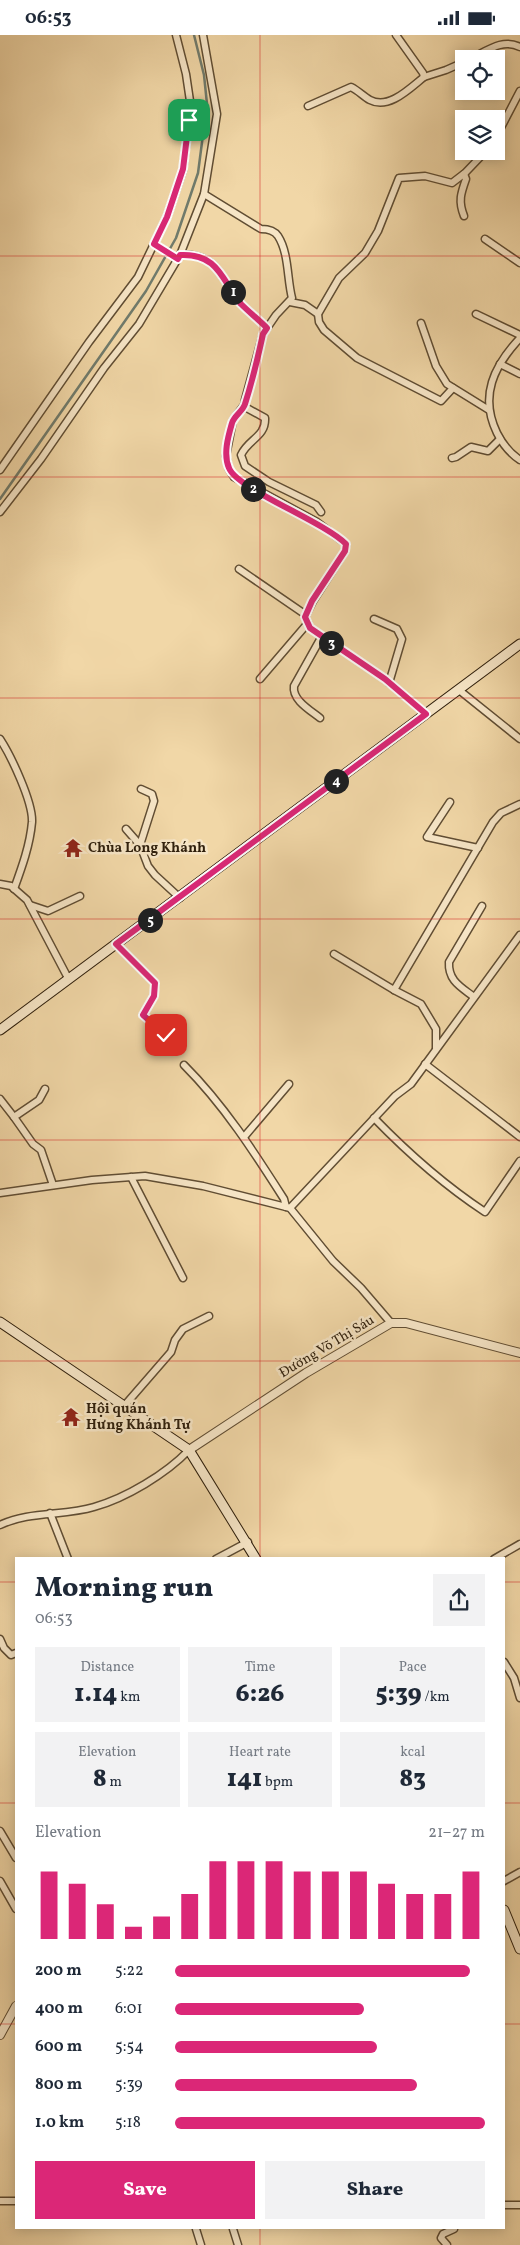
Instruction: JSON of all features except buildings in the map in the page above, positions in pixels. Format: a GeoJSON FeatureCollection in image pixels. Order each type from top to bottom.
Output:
{"type":"FeatureCollection","features":[{"type":"Feature","properties":{"kind":"main road"},"geometry":{"type":"LineString","coordinates":[[0,1030],[520,644]]}},
{"type":"Feature","properties":{"kind":"main road"},"geometry":{"type":"LineString","coordinates":[[0,1322],[189,1450],[248,1542],[255,1557]]}},
{"type":"Feature","properties":{"kind":"main road"},"geometry":{"type":"LineString","coordinates":[[505,1912],[520,1949]]}},
{"type":"Feature","properties":{"kind":"street"},"geometry":{"type":"LineString","coordinates":[[0,470],[89,342],[138,277],[157,247],[183,169],[189,120],[190,101],[186,74],[176,35]]}},
{"type":"Feature","properties":{"kind":"street"},"geometry":{"type":"LineString","coordinates":[[0,512],[41,459],[104,368],[139,324],[178,257],[204,194],[217,114],[203,35]]}},
{"type":"Feature","properties":{"kind":"street"},"geometry":{"type":"LineString","coordinates":[[396,35],[406,47],[424,77]]}},
{"type":"Feature","properties":{"kind":"street"},"geometry":{"type":"LineString","coordinates":[[488,50],[505,43],[520,47]]}},
{"type":"Feature","properties":{"kind":"street"},"geometry":{"type":"LineString","coordinates":[[308,106],[351,87],[361,92],[368,100],[385,103],[407,92],[424,77],[455,66]]}},
{"type":"Feature","properties":{"kind":"street"},"geometry":{"type":"LineString","coordinates":[[505,120],[520,91]]}},
{"type":"Feature","properties":{"kind":"street"},"geometry":{"type":"LineString","coordinates":[[453,388],[442,401],[357,358],[324,330],[319,323],[318,314],[339,278],[365,253],[378,231],[399,178],[425,176],[452,183],[477,160]]}},
{"type":"Feature","properties":{"kind":"street"},"geometry":{"type":"LineString","coordinates":[[464,174],[466,181],[461,192],[460,201],[464,216]]}},
{"type":"Feature","properties":{"kind":"street"},"geometry":{"type":"LineString","coordinates":[[204,194],[261,229],[271,230],[278,236],[284,253],[292,298],[276,315],[263,334],[245,404],[233,420],[226,456],[229,469],[234,477],[316,522],[346,544],[345,551],[312,601],[305,617],[310,628],[389,683],[426,714]]}},
{"type":"Feature","properties":{"kind":"street"},"geometry":{"type":"LineString","coordinates":[[485,239],[520,263]]}},
{"type":"Feature","properties":{"kind":"street"},"geometry":{"type":"LineString","coordinates":[[157,247],[178,257],[192,254],[218,269],[241,303],[267,328]]}},
{"type":"Feature","properties":{"kind":"street"},"geometry":{"type":"LineString","coordinates":[[290,302],[305,305],[318,314]]}},
{"type":"Feature","properties":{"kind":"street"},"geometry":{"type":"LineString","coordinates":[[476,314],[520,336],[500,364],[488,392],[491,420],[500,439],[520,460]]}},
{"type":"Feature","properties":{"kind":"street"},"geometry":{"type":"LineString","coordinates":[[421,323],[436,366],[447,384],[489,411]]}},
{"type":"Feature","properties":{"kind":"street"},"geometry":{"type":"LineString","coordinates":[[500,364],[520,374]]}},
{"type":"Feature","properties":{"kind":"street"},"geometry":{"type":"LineString","coordinates":[[245,404],[245,407],[265,418],[265,425],[261,434],[246,445],[241,455],[246,466],[269,482],[316,505],[321,512]]}},
{"type":"Feature","properties":{"kind":"street"},"geometry":{"type":"LineString","coordinates":[[452,458],[471,447],[488,451],[500,439]]}},
{"type":"Feature","properties":{"kind":"street"},"geometry":{"type":"LineString","coordinates":[[239,569],[306,615]]}},
{"type":"Feature","properties":{"kind":"street"},"geometry":{"type":"LineString","coordinates":[[374,619],[397,629],[402,639],[389,683]]}},
{"type":"Feature","properties":{"kind":"street"},"geometry":{"type":"LineString","coordinates":[[260,679],[308,623]]}},
{"type":"Feature","properties":{"kind":"street"},"geometry":{"type":"LineString","coordinates":[[320,718],[296,699],[293,691],[322,636]]}},
{"type":"Feature","properties":{"kind":"street"},"geometry":{"type":"LineString","coordinates":[[459,690],[520,739]]}},
{"type":"Feature","properties":{"kind":"street"},"geometry":{"type":"LineString","coordinates":[[0,739],[12,757],[32,819],[29,841],[14,889]]}},
{"type":"Feature","properties":{"kind":"street"},"geometry":{"type":"LineString","coordinates":[[140,845],[154,801],[152,794],[141,789]]}},
{"type":"Feature","properties":{"kind":"street"},"geometry":{"type":"LineString","coordinates":[[450,801],[427,837],[478,848]]}},
{"type":"Feature","properties":{"kind":"street"},"geometry":{"type":"LineString","coordinates":[[394,990],[497,817],[520,804]]}},
{"type":"Feature","properties":{"kind":"street"},"geometry":{"type":"LineString","coordinates":[[126,829],[140,845],[148,866],[155,875],[180,897]]}},
{"type":"Feature","properties":{"kind":"street"},"geometry":{"type":"LineString","coordinates":[[0,884],[11,886],[30,905],[68,978]]}},
{"type":"Feature","properties":{"kind":"street"},"geometry":{"type":"LineString","coordinates":[[30,905],[48,911],[80,896]]}},
{"type":"Feature","properties":{"kind":"street"},"geometry":{"type":"LineString","coordinates":[[474,997],[454,983],[448,972],[449,962],[482,906]]}},
{"type":"Feature","properties":{"kind":"street"},"geometry":{"type":"LineString","coordinates":[[288,1207],[395,1096],[411,1084],[520,935]]}},
{"type":"Feature","properties":{"kind":"street"},"geometry":{"type":"LineString","coordinates":[[116,944],[155,983],[154,996],[143,1015],[166,1035]]}},
{"type":"Feature","properties":{"kind":"street"},"geometry":{"type":"LineString","coordinates":[[334,954],[421,1004],[436,1029],[436,1049]]}},
{"type":"Feature","properties":{"kind":"street"},"geometry":{"type":"LineString","coordinates":[[425,1064],[520,1137]]}},
{"type":"Feature","properties":{"kind":"street"},"geometry":{"type":"LineString","coordinates":[[184,1065],[199,1080],[244,1137],[288,1207],[333,1261],[361,1288],[391,1323]]}},
{"type":"Feature","properties":{"kind":"street"},"geometry":{"type":"LineString","coordinates":[[244,1137],[288,1084]]}},
{"type":"Feature","properties":{"kind":"street"},"geometry":{"type":"LineString","coordinates":[[14,1117],[39,1100],[45,1089]]}},
{"type":"Feature","properties":{"kind":"street"},"geometry":{"type":"LineString","coordinates":[[0,1099],[33,1144],[41,1150],[53,1185]]}},
{"type":"Feature","properties":{"kind":"street"},"geometry":{"type":"LineString","coordinates":[[374,1118],[452,1190],[485,1212],[520,1161]]}},
{"type":"Feature","properties":{"kind":"street"},"geometry":{"type":"LineString","coordinates":[[0,1193],[53,1185],[131,1177],[160,1177],[288,1207]]}},
{"type":"Feature","properties":{"kind":"street"},"geometry":{"type":"LineString","coordinates":[[131,1177],[183,1278]]}},
{"type":"Feature","properties":{"kind":"street"},"geometry":{"type":"LineString","coordinates":[[125,1405],[171,1352],[175,1340],[183,1329],[210,1316]]}},
{"type":"Feature","properties":{"kind":"street","name":"Đường Võ Thị Sáu"},"geometry":{"type":"LineString","coordinates":[[189,1450],[306,1373],[391,1323],[406,1323],[520,1353]]}},
{"type":"Feature","properties":{"kind":"street"},"geometry":{"type":"LineString","coordinates":[[0,1525],[50,1513],[94,1507],[156,1478],[189,1450]]}},
{"type":"Feature","properties":{"kind":"street"},"geometry":{"type":"LineString","coordinates":[[50,1513],[67,1557]]}},
{"type":"Feature","properties":{"kind":"street"},"geometry":{"type":"LineString","coordinates":[[220,1557],[248,1542]]}},
{"type":"Feature","properties":{"kind":"street"},"geometry":{"type":"LineString","coordinates":[[497,1557],[520,1544]]}},
{"type":"Feature","properties":{"kind":"street"},"geometry":{"type":"LineString","coordinates":[[0,1639],[4,1648],[11,1655],[15,1653]]}},
{"type":"Feature","properties":{"kind":"street"},"geometry":{"type":"LineString","coordinates":[[505,1664],[514,1678],[520,1698]]}},
{"type":"Feature","properties":{"kind":"street"},"geometry":{"type":"LineString","coordinates":[[0,1831],[15,1856]]}},
{"type":"Feature","properties":{"kind":"street"},"geometry":{"type":"LineString","coordinates":[[505,1880],[520,1872]]}},
{"type":"Feature","properties":{"kind":"street"},"geometry":{"type":"LineString","coordinates":[[0,1881],[15,1907]]}},
{"type":"Feature","properties":{"kind":"street"},"geometry":{"type":"LineString","coordinates":[[0,2035],[15,2008]]}},
{"type":"Feature","properties":{"kind":"street"},"geometry":{"type":"LineString","coordinates":[[0,2201],[15,2201]]}},
{"type":"Feature","properties":{"kind":"street"},"geometry":{"type":"LineString","coordinates":[[505,2205],[520,2205]]}},
{"type":"Feature","properties":{"kind":"street"},"geometry":{"type":"LineString","coordinates":[[196,2229],[201,2245]]}},
{"type":"Feature","properties":{"kind":"street"},"geometry":{"type":"LineString","coordinates":[[233,2229],[238,2245]]}},
{"type":"Feature","properties":{"kind":"street"},"geometry":{"type":"LineString","coordinates":[[447,2245],[441,2238],[443,2234],[454,2229]]}},
{"type":"Feature","properties":{"kind":"waterway"},"geometry":{"type":"LineString","coordinates":[[0,499],[146,291],[176,238],[198,173],[207,104],[204,75],[194,35]]}},
{"type":"Feature","properties":{"kind":"place","name":"Chùa Long Khánh"},"geometry":{"type":"Point","coordinates":[73,848]}},
{"type":"Feature","properties":{"kind":"place","name":"Hội quán Hưng Khánh Tự"},"geometry":{"type":"Point","coordinates":[71,1417]}},
{"type":"Feature","properties":{"kind":"route"},"geometry":{"type":"LineString","coordinates":[[166,1035],[143,1015],[154,996],[155,983],[116,944],[426,714],[385,679],[310,628],[305,617],[312,601],[341,559],[346,544],[316,522],[252,489],[234,477],[229,469],[226,456],[233,420],[245,404],[263,334],[267,328],[241,303],[218,269],[192,254],[180,255],[178,259],[159,249],[154,244],[167,217],[183,169],[189,120]]}}]}
